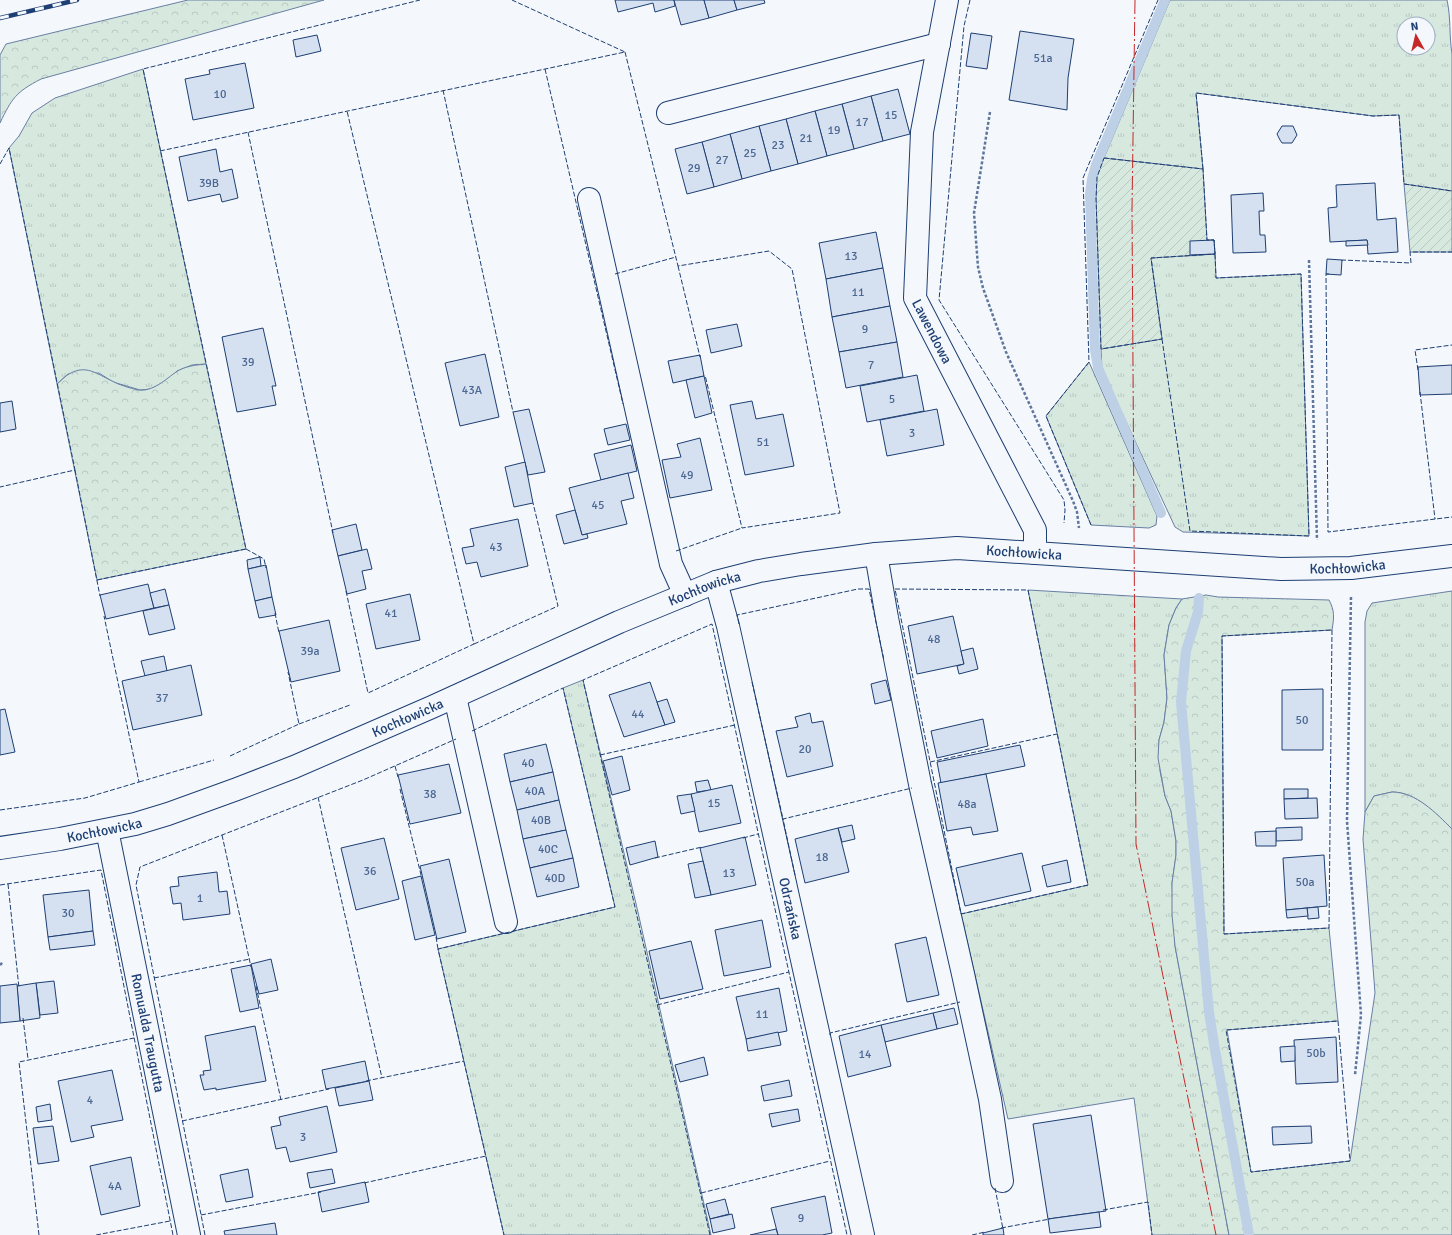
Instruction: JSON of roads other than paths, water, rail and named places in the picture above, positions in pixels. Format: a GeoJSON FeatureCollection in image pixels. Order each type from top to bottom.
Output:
{"type":"FeatureCollection","features":[{"type":"Feature","properties":{"kind":"street","name":"Lawendowa"},"geometry":{"type":"LineString","coordinates":[[947,0],[922,132],[915,298],[1034,530],[1034,553]]}},
{"type":"Feature","properties":{"kind":"street"},"geometry":{"type":"LineString","coordinates":[[668,113],[938,44]]}},
{"type":"Feature","properties":{"kind":"street"},"geometry":{"type":"LineString","coordinates":[[589,199],[670,564],[685,595]]}},
{"type":"Feature","properties":{"kind":"street","name":"Kochłowicka"},"geometry":{"type":"LineString","coordinates":[[0,848],[107,830],[168,814],[237,790],[294,767],[455,697],[619,622],[716,582],[759,571],[876,554],[956,548],[1258,567],[1318,569],[1351,568],[1403,563],[1452,556]]}},
{"type":"Feature","properties":{"kind":"street"},"geometry":{"type":"LineString","coordinates":[[876,554],[887,618],[920,784],[990,1099],[1002,1181]]}},
{"type":"Feature","properties":{"kind":"street","name":"Odrzańska"},"geometry":{"type":"LineString","coordinates":[[716,582],[730,634],[863,1235]]}},
{"type":"Feature","properties":{"kind":"street"},"geometry":{"type":"LineString","coordinates":[[455,697],[506,922]]}},
{"type":"Feature","properties":{"kind":"street","name":"Romualda Traugutta"},"geometry":{"type":"LineString","coordinates":[[107,830],[189,1235]]}},
{"type":"Feature","properties":{"kind":"waterway"},"geometry":{"type":"LineString","coordinates":[[1161,513],[1098,368],[1095,350],[1090,194],[1096,165],[1165,0]]}},
{"type":"Feature","properties":{"kind":"waterway"},"geometry":{"type":"LineString","coordinates":[[1199,598],[1198,612],[1186,651],[1181,702],[1209,1012],[1249,1235]]}},
{"type":"Feature","properties":{"kind":"railway"},"geometry":{"type":"LineString","coordinates":[[0,18],[77,0]]}}]}
